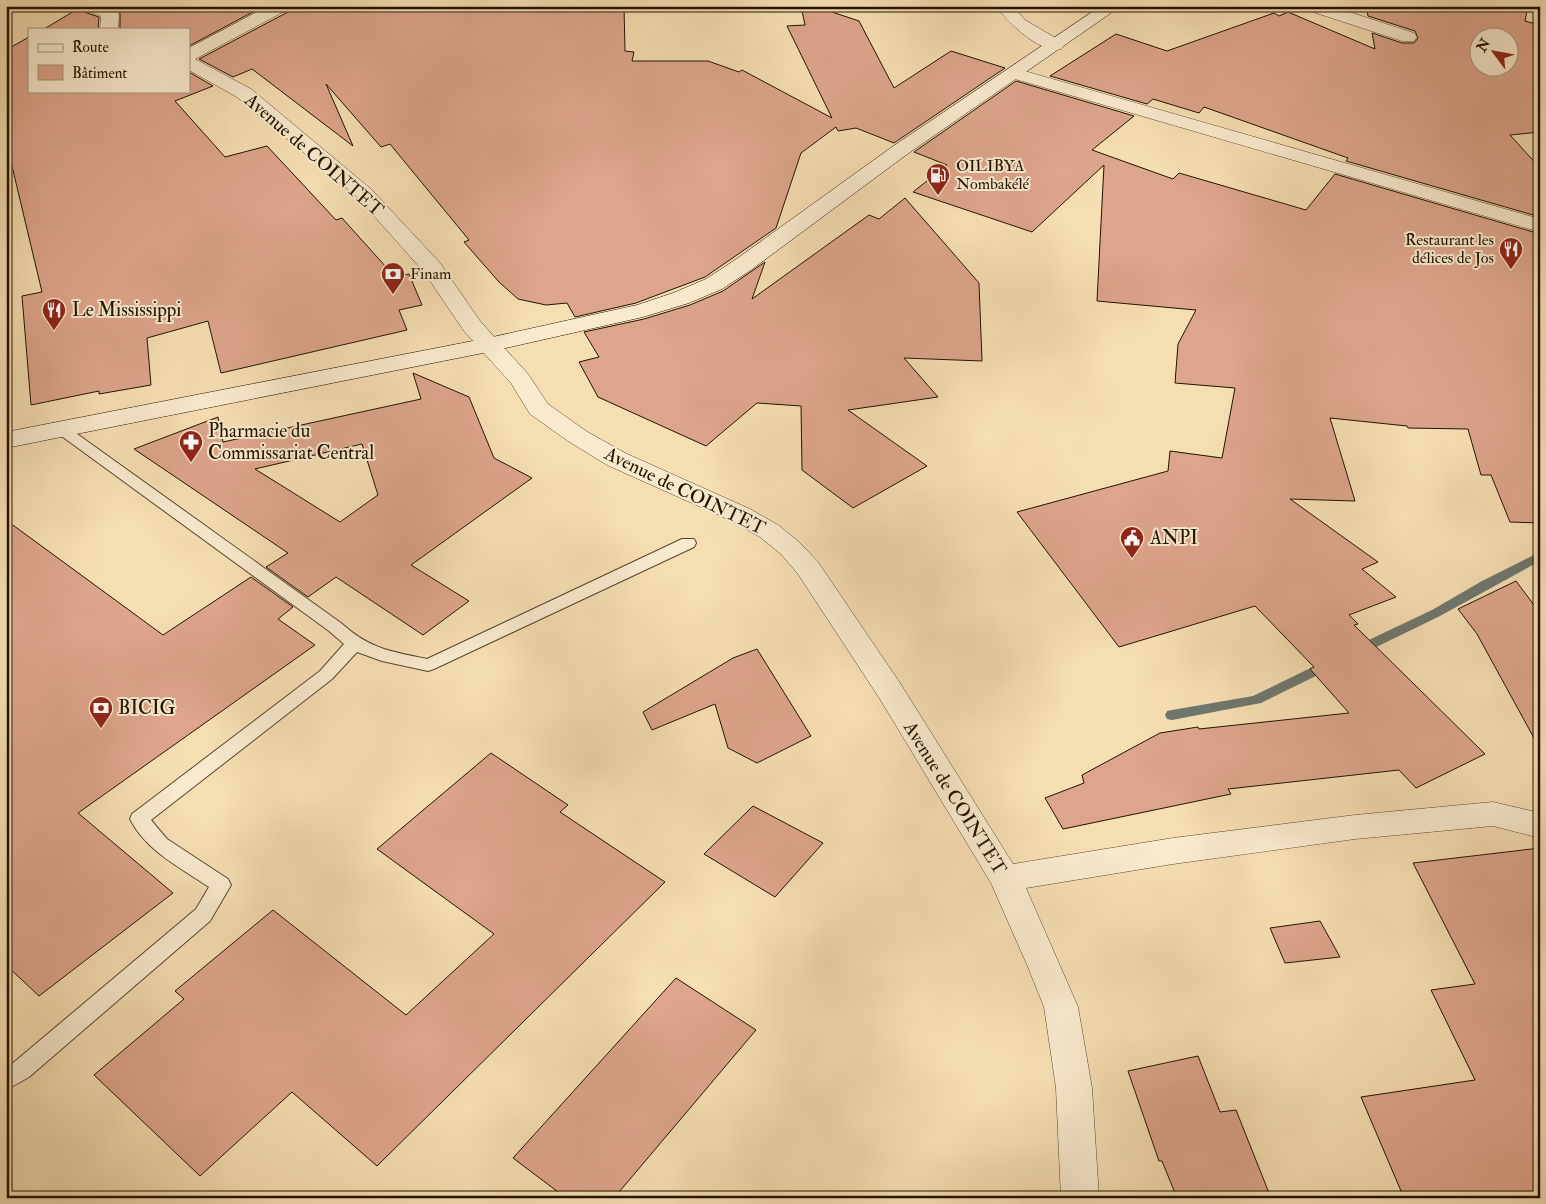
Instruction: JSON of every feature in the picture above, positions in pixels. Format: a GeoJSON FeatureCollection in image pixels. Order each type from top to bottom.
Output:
{"type":"FeatureCollection","features":[{"type":"Feature","properties":{"kind":"street"},"geometry":{"type":"LineString","coordinates":[[91,6],[110,13],[109,28]]}},
{"type":"Feature","properties":{"kind":"street"},"geometry":{"type":"LineString","coordinates":[[190,54],[281,6]]}},
{"type":"Feature","properties":{"kind":"street"},"geometry":{"type":"LineString","coordinates":[[1004,6],[1019,24],[1055,45]]}},
{"type":"Feature","properties":{"kind":"street"},"geometry":{"type":"LineString","coordinates":[[6,440],[488,345],[643,310],[681,298],[714,284],[899,151],[1112,6]]}},
{"type":"Feature","properties":{"kind":"street"},"geometry":{"type":"LineString","coordinates":[[1313,6],[1408,36]]}},
{"type":"Feature","properties":{"kind":"street","name":"Avenue de COINTET"},"geometry":{"type":"LineString","coordinates":[[190,64],[244,93],[364,193],[432,268],[454,303],[488,345],[520,379],[539,409],[571,433],[623,462],[741,515],[769,531],[790,548],[808,568],[890,691],[1005,878],[1061,1007],[1074,1088],[1080,1198]]}},
{"type":"Feature","properties":{"kind":"street"},"geometry":{"type":"LineString","coordinates":[[1014,74],[1540,226]]}},
{"type":"Feature","properties":{"kind":"street"},"geometry":{"type":"LineString","coordinates":[[1005,878],[1173,851],[1355,827],[1493,814],[1540,826]]}},
{"type":"Feature","properties":{"kind":"lane"},"geometry":{"type":"LineString","coordinates":[[61,429],[336,627],[354,644],[382,655],[428,665],[688,543]]}},
{"type":"Feature","properties":{"kind":"lane"},"geometry":{"type":"LineString","coordinates":[[6,1081],[22,1070],[202,915],[221,885],[160,844],[139,819],[170,793],[326,675],[354,644]]}},
{"type":"Feature","properties":{"kind":"building"},"geometry":{"type":"Polygon","coordinates":[[[115,6],[264,6],[190,45],[190,28],[120,28],[120,13],[115,6]]]}},
{"type":"Feature","properties":{"kind":"building"},"geometry":{"type":"Polygon","coordinates":[[[291,6],[624,6],[625,51],[634,52],[632,61],[708,61],[739,72],[742,70],[832,118],[787,26],[805,25],[801,6],[814,6],[859,21],[894,88],[951,51],[1005,68],[894,143],[856,128],[838,131],[836,127],[801,153],[776,228],[705,277],[636,303],[575,317],[567,303],[546,305],[518,299],[499,282],[464,242],[469,240],[390,144],[381,147],[326,84],[353,146],[252,69],[233,77],[199,59],[288,12],[291,6]]]}},
{"type":"Feature","properties":{"kind":"building"},"geometry":{"type":"Polygon","coordinates":[[[1366,6],[1528,6],[1525,21],[1540,25],[1540,132],[1510,135],[1540,168],[1540,217],[1346,161],[1348,158],[1204,107],[1199,113],[1153,99],[1147,104],[1050,76],[1116,34],[1167,51],[1274,13],[1279,16],[1288,12],[1375,49],[1372,33],[1402,43],[1414,43],[1418,38],[1415,31],[1368,16],[1366,6]]]}},
{"type":"Feature","properties":{"kind":"building"},"geometry":{"type":"Polygon","coordinates":[[[81,7],[84,12],[99,17],[98,28],[46,28],[81,7]]]}},
{"type":"Feature","properties":{"kind":"building"},"geometry":{"type":"Polygon","coordinates":[[[28,38],[28,92],[190,92],[190,73],[213,86],[175,101],[225,157],[267,146],[336,220],[342,218],[395,277],[409,274],[422,305],[399,310],[407,330],[221,373],[208,321],[147,338],[151,385],[99,394],[99,391],[31,405],[22,296],[42,292],[6,141],[6,50],[28,38]]]}},
{"type":"Feature","properties":{"kind":"building"},"geometry":{"type":"Polygon","coordinates":[[[1016,81],[1134,116],[1092,150],[1173,179],[1179,173],[1306,210],[1335,174],[1540,234],[1540,523],[1510,522],[1491,475],[1481,475],[1468,429],[1408,428],[1407,426],[1330,418],[1355,501],[1290,499],[1378,562],[1362,569],[1396,597],[1349,615],[1358,624],[1354,625],[1485,754],[1416,788],[1399,770],[1228,789],[1231,794],[1063,829],[1045,798],[1084,783],[1082,775],[1160,733],[1198,727],[1199,729],[1349,713],[1310,669],[1314,667],[1255,606],[1119,647],[1017,512],[1168,471],[1170,451],[1222,458],[1235,388],[1175,383],[1178,344],[1196,310],[1097,301],[1104,165],[1032,232],[913,192],[947,165],[914,152],[1016,81]]]}},
{"type":"Feature","properties":{"kind":"building"},"geometry":{"type":"Polygon","coordinates":[[[905,198],[979,283],[982,361],[904,358],[938,397],[848,410],[927,466],[853,508],[802,470],[801,406],[757,403],[706,446],[598,397],[579,362],[599,357],[584,332],[644,319],[690,305],[723,291],[765,262],[752,299],[869,215],[879,219],[905,198]]]}},
{"type":"Feature","properties":{"kind":"building"},"geometry":{"type":"Polygon","coordinates":[[[413,373],[469,397],[494,458],[532,478],[411,565],[469,601],[423,635],[336,577],[308,597],[266,567],[288,553],[134,449],[218,417],[223,442],[421,399],[413,373]],[[362,444],[255,469],[340,522],[378,495],[362,444]]]}},
{"type":"Feature","properties":{"kind":"building","name":"BICIG"},"geometry":{"type":"Polygon","coordinates":[[[6,520],[163,635],[251,577],[293,607],[278,619],[315,645],[78,813],[173,893],[39,996],[6,965],[6,520]]]}},
{"type":"Feature","properties":{"kind":"building"},"geometry":{"type":"Polygon","coordinates":[[[1516,581],[1540,613],[1540,749],[1477,634],[1458,609],[1516,581]]]}},
{"type":"Feature","properties":{"kind":"building"},"geometry":{"type":"Polygon","coordinates":[[[757,649],[811,736],[757,763],[728,748],[715,704],[652,730],[643,712],[733,658],[757,649]]]}},
{"type":"Feature","properties":{"kind":"building"},"geometry":{"type":"Polygon","coordinates":[[[491,753],[568,805],[560,812],[665,882],[377,1166],[292,1092],[200,1176],[94,1075],[184,999],[175,991],[273,910],[406,1015],[494,934],[377,849],[491,753]]]}},
{"type":"Feature","properties":{"kind":"building"},"geometry":{"type":"Polygon","coordinates":[[[753,806],[823,843],[775,897],[704,854],[753,806]]]}},
{"type":"Feature","properties":{"kind":"building"},"geometry":{"type":"Polygon","coordinates":[[[1540,848],[1540,1198],[1404,1198],[1361,1097],[1475,1080],[1431,990],[1475,984],[1413,863],[1540,848]]]}},
{"type":"Feature","properties":{"kind":"building"},"geometry":{"type":"Polygon","coordinates":[[[1320,921],[1340,957],[1285,963],[1270,928],[1320,921]]]}},
{"type":"Feature","properties":{"kind":"building"},"geometry":{"type":"Polygon","coordinates":[[[676,978],[756,1030],[614,1198],[566,1198],[513,1158],[676,978]]]}},
{"type":"Feature","properties":{"kind":"building"},"geometry":{"type":"Polygon","coordinates":[[[1198,1056],[1220,1112],[1236,1110],[1271,1198],[1177,1198],[1162,1161],[1159,1161],[1128,1071],[1198,1056]]]}},
{"type":"Feature","properties":{"kind":"waterway"},"geometry":{"type":"LineString","coordinates":[[1359,650],[1436,613],[1540,556]]}},
{"type":"Feature","properties":{"kind":"waterway"},"geometry":{"type":"LineString","coordinates":[[1172,715],[1256,700],[1327,665]]}},
{"type":"Feature","properties":{"kind":"place","name":"OILIBYA Nombakélé"},"geometry":{"type":"Point","coordinates":[938,196]}},
{"type":"Feature","properties":{"kind":"place","name":"Restaurant les délices de Jos"},"geometry":{"type":"Point","coordinates":[1511,270]}},
{"type":"Feature","properties":{"kind":"place","name":"Finam"},"geometry":{"type":"Point","coordinates":[393,295]}},
{"type":"Feature","properties":{"kind":"place","name":"Le Mississippi"},"geometry":{"type":"Point","coordinates":[54,331]}},
{"type":"Feature","properties":{"kind":"place","name":"Pharmacie du Commissariat Central"},"geometry":{"type":"Point","coordinates":[191,463]}},
{"type":"Feature","properties":{"kind":"place","name":"ANPI"},"geometry":{"type":"Point","coordinates":[1132,559]}},
{"type":"Feature","properties":{"kind":"place","name":"BICIG"},"geometry":{"type":"Point","coordinates":[101,729]}}]}
